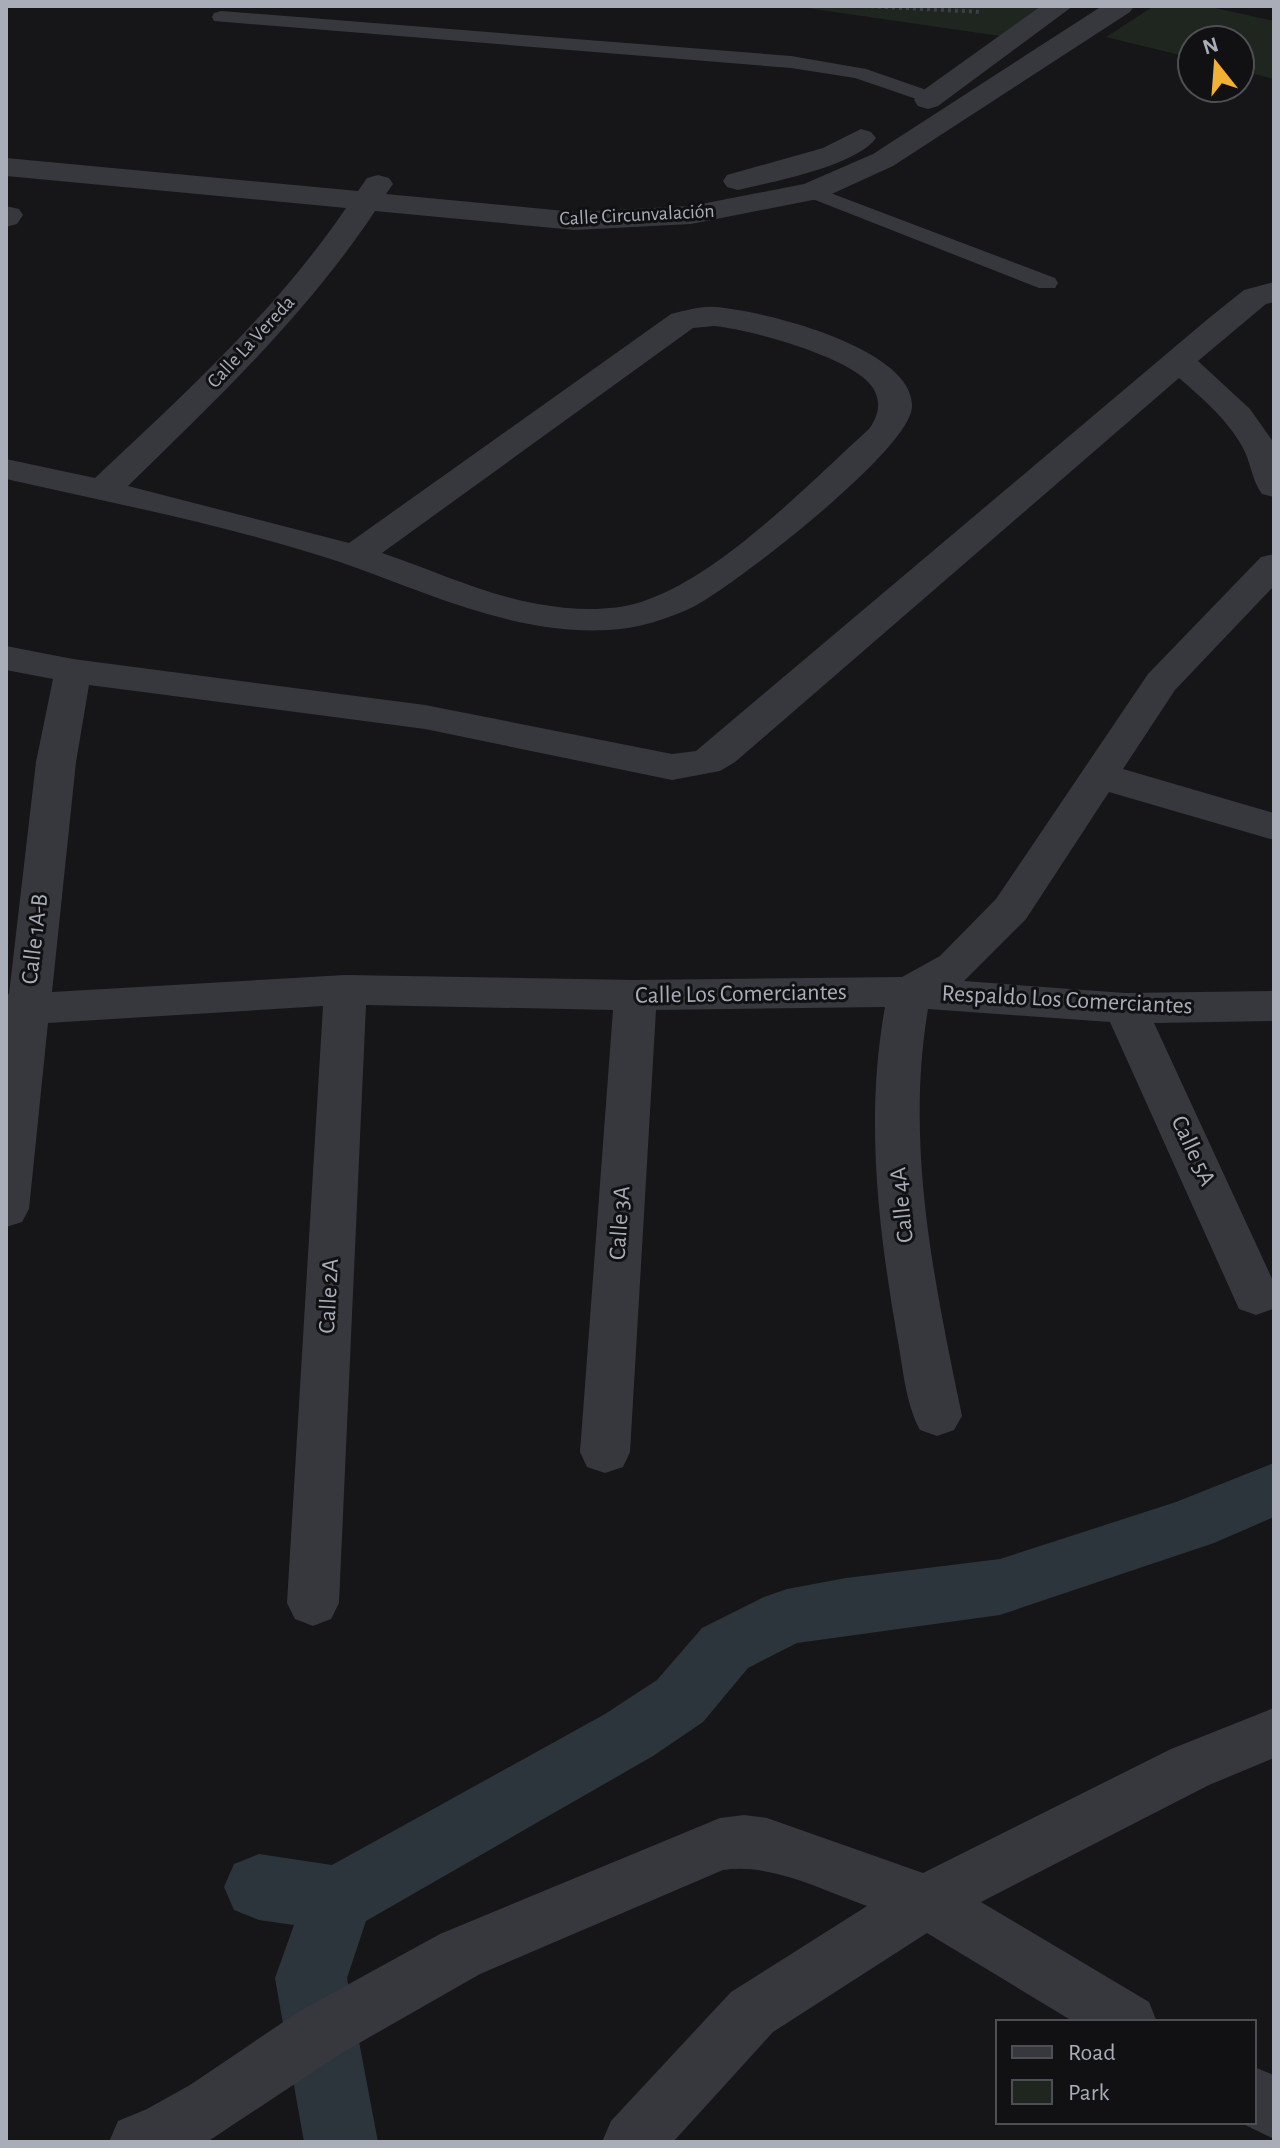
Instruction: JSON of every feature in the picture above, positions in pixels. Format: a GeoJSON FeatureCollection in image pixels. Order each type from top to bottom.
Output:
{"type":"FeatureCollection","features":[{"type":"Feature","properties":{"kind":"street","name":"Calle Circunvalación"},"geometry":{"type":"LineString","coordinates":[[6,146],[374,191],[575,221],[691,215],[812,192],[883,160],[1120,6]]}},
{"type":"Feature","properties":{"kind":"street","name":"Calle Circunvalación"},"geometry":{"type":"LineString","coordinates":[[6,167],[374,191],[574,197],[682,190],[743,180],[833,154],[931,98],[1054,10]]}},
{"type":"Feature","properties":{"kind":"street","name":"Calle La Vereda"},"geometry":{"type":"LineString","coordinates":[[103,490],[221,376],[294,298],[374,191]]}},
{"type":"Feature","properties":{"kind":"street"},"geometry":{"type":"LineString","coordinates":[[6,658],[73,671],[367,708],[657,765],[689,767],[721,753],[1255,297],[1274,292]]}},
{"type":"Feature","properties":{"kind":"street"},"geometry":{"type":"LineString","coordinates":[[6,469],[103,490],[354,556],[432,584],[542,617],[598,621],[651,611],[680,600],[735,562],[881,436],[893,418],[895,402],[888,383],[868,365],[806,340],[732,318],[715,316],[682,321],[354,556]]}},
{"type":"Feature","properties":{"kind":"street"},"geometry":{"type":"LineString","coordinates":[[1180,362],[1212,389],[1243,422],[1266,459],[1274,487]]}},
{"type":"Feature","properties":{"kind":"street","name":"Calle Los Comerciantes"},"geometry":{"type":"LineString","coordinates":[[17,1008],[345,990],[635,995],[909,992],[961,962],[1011,909],[1161,682],[1274,565]]}},
{"type":"Feature","properties":{"kind":"street","name":"Calle 1A-B"},"geometry":{"type":"LineString","coordinates":[[6,1209],[17,1008],[73,671]]}},
{"type":"Feature","properties":{"kind":"street"},"geometry":{"type":"LineString","coordinates":[[1097,775],[1274,827]]}},
{"type":"Feature","properties":{"kind":"street","name":"Calle 2A"},"geometry":{"type":"LineString","coordinates":[[313,1603],[345,990]]}},
{"type":"Feature","properties":{"kind":"street","name":"Respaldo Los Comerciantes"},"geometry":{"type":"LineString","coordinates":[[909,992],[1125,1008],[1274,1006]]}},
{"type":"Feature","properties":{"kind":"street","name":"Calle 4A"},"geometry":{"type":"LineString","coordinates":[[909,992],[900,1033],[897,1155],[908,1268],[937,1416]]}},
{"type":"Feature","properties":{"kind":"street","name":"Calle 3A"},"geometry":{"type":"LineString","coordinates":[[605,1452],[635,995]]}},
{"type":"Feature","properties":{"kind":"street","name":"Calle 5A"},"geometry":{"type":"LineString","coordinates":[[1125,1008],[1218,1206],[1256,1296]]}},
{"type":"Feature","properties":{"kind":"street"},"geometry":{"type":"LineString","coordinates":[[632,2142],[752,2012],[926,1901],[1190,1767],[1274,1733]]}},
{"type":"Feature","properties":{"kind":"street"},"geometry":{"type":"LineString","coordinates":[[139,2142],[162,2134],[211,2106],[319,2033],[460,1954],[720,1844],[744,1841],[767,1844],[926,1901],[1125,2020]]}},
{"type":"Feature","properties":{"kind":"street"},"geometry":{"type":"LineString","coordinates":[[1256,2098],[1274,2109]]}},
{"type":"Feature","properties":{"kind":"lane"},"geometry":{"type":"LineString","coordinates":[[221,17],[791,62],[859,73],[931,98]]}},
{"type":"Feature","properties":{"kind":"lane"},"geometry":{"type":"LineString","coordinates":[[812,192],[1047,283]]}},
{"type":"Feature","properties":{"kind":"path"},"geometry":{"type":"LineString","coordinates":[[864,6],[1054,10]]}},
{"type":"Feature","properties":{"kind":"green space"},"geometry":{"type":"Polygon","coordinates":[[[793,6],[1042,6],[1007,37],[793,6]]]}},
{"type":"Feature","properties":{"kind":"green space"},"geometry":{"type":"Polygon","coordinates":[[[1154,6],[1206,6],[1274,21],[1274,79],[1256,74],[1256,24],[1176,24],[1176,54],[1106,37],[1154,6]]]}},
{"type":"Feature","properties":{"kind":"waterway"},"geometry":{"type":"LineString","coordinates":[[338,1899],[629,1735],[680,1701],[725,1648],[787,1617],[846,1606],[1000,1587],[1192,1524],[1274,1489]]}},
{"type":"Feature","properties":{"kind":"waterway"},"geometry":{"type":"LineString","coordinates":[[259,1887],[338,1899]]}},
{"type":"Feature","properties":{"kind":"waterway"},"geometry":{"type":"LineString","coordinates":[[338,1899],[311,1978],[341,2142]]}}]}
